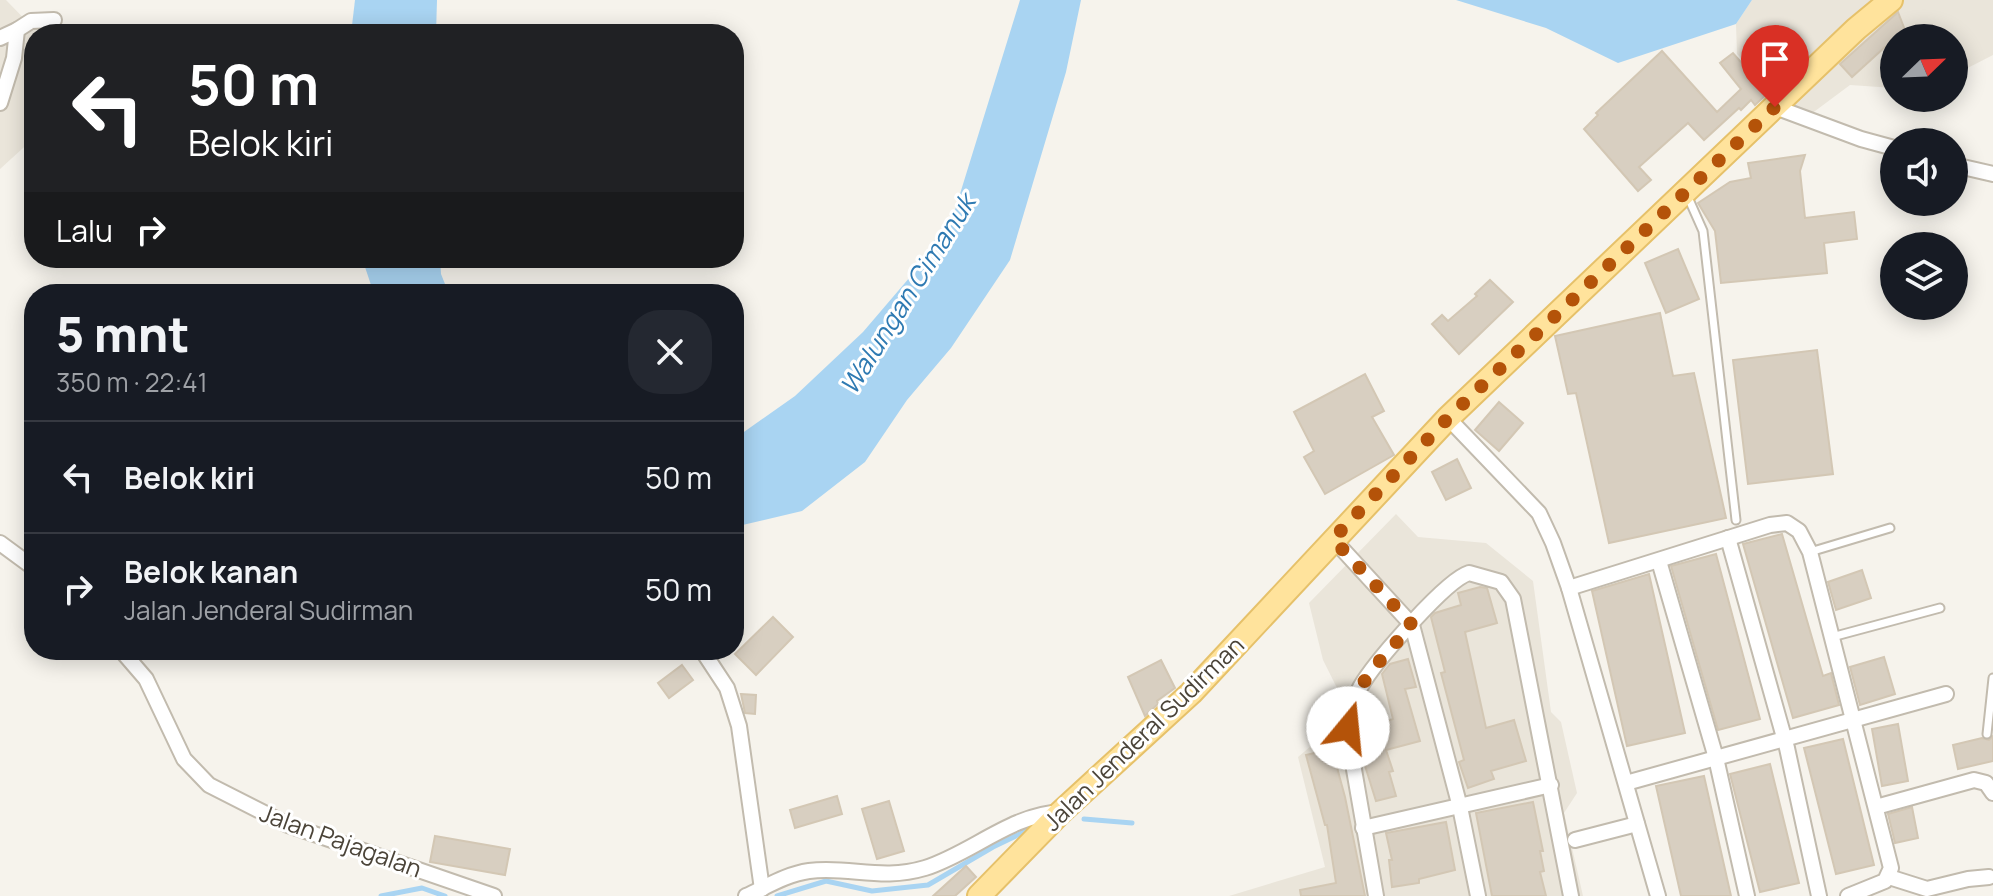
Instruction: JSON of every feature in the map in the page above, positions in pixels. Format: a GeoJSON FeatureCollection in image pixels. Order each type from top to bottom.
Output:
{"type":"FeatureCollection","features":[{"type":"Feature","properties":{"kind":"main road","name":"Jalan Jenderal Sudirman"},"geometry":{"type":"LineString","coordinates":[[984,894],[1061,812],[1191,693],[1448,418],[1856,29],[1891,0]]}},
{"type":"Feature","properties":{"kind":"street"},"geometry":{"type":"LineString","coordinates":[[26,24],[54,20]]}},
{"type":"Feature","properties":{"kind":"street"},"geometry":{"type":"LineString","coordinates":[[0,38],[24,26]]}},
{"type":"Feature","properties":{"kind":"street"},"geometry":{"type":"LineString","coordinates":[[0,103],[14,58],[17,30]]}},
{"type":"Feature","properties":{"kind":"street"},"geometry":{"type":"LineString","coordinates":[[1775,107],[1880,144]]}},
{"type":"Feature","properties":{"kind":"street"},"geometry":{"type":"LineString","coordinates":[[1968,168],[1993,174]]}},
{"type":"Feature","properties":{"kind":"street"},"geometry":{"type":"LineString","coordinates":[[1448,418],[1539,513],[1553,543],[1569,588],[1658,896]]}},
{"type":"Feature","properties":{"kind":"street"},"geometry":{"type":"LineString","coordinates":[[1569,588],[1770,525],[1787,523],[1799,531],[1810,552],[1891,868],[1885,881],[1848,896]]}},
{"type":"Feature","properties":{"kind":"street"},"geometry":{"type":"LineString","coordinates":[[1728,538],[1785,740],[1819,896]]}},
{"type":"Feature","properties":{"kind":"street"},"geometry":{"type":"LineString","coordinates":[[1333,539],[1412,625],[1460,807],[1478,896]]}},
{"type":"Feature","properties":{"kind":"street"},"geometry":{"type":"LineString","coordinates":[[0,543],[24,561]]}},
{"type":"Feature","properties":{"kind":"street"},"geometry":{"type":"LineString","coordinates":[[1659,561],[1716,758],[1747,896]]}},
{"type":"Feature","properties":{"kind":"street"},"geometry":{"type":"LineString","coordinates":[[1376,896],[1348,722],[1363,682],[1412,625],[1455,580],[1465,574],[1483,575],[1501,582],[1515,605],[1571,896]]}},
{"type":"Feature","properties":{"kind":"street","name":"Jalan Pajagalan"},"geometry":{"type":"LineString","coordinates":[[130,660],[146,679],[184,759],[209,785],[288,825],[494,896]]}},
{"type":"Feature","properties":{"kind":"street"},"geometry":{"type":"LineString","coordinates":[[709,660],[727,688],[739,726],[762,889]]}},
{"type":"Feature","properties":{"kind":"street"},"geometry":{"type":"LineString","coordinates":[[1626,783],[1946,694]]}},
{"type":"Feature","properties":{"kind":"street"},"geometry":{"type":"LineString","coordinates":[[1876,807],[1974,780],[1986,783],[1993,793]]}},
{"type":"Feature","properties":{"kind":"street"},"geometry":{"type":"LineString","coordinates":[[1363,828],[1551,785]]}},
{"type":"Feature","properties":{"kind":"street"},"geometry":{"type":"LineString","coordinates":[[746,896],[806,871],[896,875],[924,868],[1026,818],[1061,812]]}},
{"type":"Feature","properties":{"kind":"street"},"geometry":{"type":"LineString","coordinates":[[1575,840],[1637,824]]}},
{"type":"Feature","properties":{"kind":"street"},"geometry":{"type":"LineString","coordinates":[[1889,877],[1927,892],[1989,877]]}},
{"type":"Feature","properties":{"kind":"lane"},"geometry":{"type":"LineString","coordinates":[[1686,193],[1703,231],[1736,520]]}},
{"type":"Feature","properties":{"kind":"lane"},"geometry":{"type":"LineString","coordinates":[[1810,552],[1890,528]]}},
{"type":"Feature","properties":{"kind":"lane"},"geometry":{"type":"LineString","coordinates":[[1832,637],[1940,608]]}},
{"type":"Feature","properties":{"kind":"lane"},"geometry":{"type":"LineString","coordinates":[[1987,734],[1993,678]]}},
{"type":"Feature","properties":{"kind":"shaded area"},"geometry":{"type":"Polygon","coordinates":[[[0,0],[6,0],[29,24],[24,24],[24,147],[0,169],[0,0]]]}},
{"type":"Feature","properties":{"kind":"shaded area"},"geometry":{"type":"Polygon","coordinates":[[[1752,0],[1993,0],[1993,55],[1968,68],[1968,24],[1880,24],[1880,87],[1850,85],[1803,120],[1737,54],[1736,24],[1752,0]]]}},
{"type":"Feature","properties":{"kind":"shaded area"},"geometry":{"type":"Polygon","coordinates":[[[1396,514],[1418,537],[1486,543],[1533,581],[1551,712],[1561,722],[1577,793],[1564,813],[1583,896],[1229,896],[1325,867],[1298,757],[1330,730],[1341,696],[1323,660],[1309,603],[1396,514]]]}},
{"type":"Feature","properties":{"kind":"water"},"geometry":{"type":"Polygon","coordinates":[[[355,0],[437,0],[436,24],[352,24],[355,0]]]}},
{"type":"Feature","properties":{"kind":"water","name":"Walungan Cimanuk"},"geometry":{"type":"Polygon","coordinates":[[[1020,0],[1081,0],[1066,72],[1010,260],[951,348],[907,400],[865,462],[802,511],[744,525],[744,432],[795,396],[863,332],[910,277],[955,210],[1020,0]]]}},
{"type":"Feature","properties":{"kind":"water"},"geometry":{"type":"Polygon","coordinates":[[[1456,0],[1752,0],[1736,24],[1618,63],[1546,28],[1456,0]]]}},
{"type":"Feature","properties":{"kind":"water"},"geometry":{"type":"Polygon","coordinates":[[[365,268],[441,268],[445,284],[371,284],[365,268]]]}},
{"type":"Feature","properties":{"kind":"building"},"geometry":{"type":"Polygon","coordinates":[[[1898,12],[1903,24],[1885,24],[1898,12]]]}},
{"type":"Feature","properties":{"kind":"building"},"geometry":{"type":"Polygon","coordinates":[[[1880,28],[1880,52],[1852,77],[1840,64],[1880,28]]]}},
{"type":"Feature","properties":{"kind":"building"},"geometry":{"type":"Polygon","coordinates":[[[1662,51],[1717,112],[1741,89],[1720,63],[1733,53],[1768,93],[1755,105],[1751,100],[1741,110],[1739,108],[1704,140],[1688,123],[1639,167],[1651,180],[1638,191],[1584,129],[1598,115],[1596,113],[1662,51]]]}},
{"type":"Feature","properties":{"kind":"building"},"geometry":{"type":"Polygon","coordinates":[[[1805,155],[1800,171],[1805,218],[1854,212],[1857,239],[1824,243],[1827,273],[1721,283],[1715,231],[1698,203],[1730,182],[1751,178],[1748,163],[1805,155]]]}},
{"type":"Feature","properties":{"kind":"building"},"geometry":{"type":"Polygon","coordinates":[[[1678,249],[1699,299],[1666,313],[1645,263],[1678,249]]]}},
{"type":"Feature","properties":{"kind":"building"},"geometry":{"type":"Polygon","coordinates":[[[1490,280],[1513,302],[1459,354],[1432,324],[1442,315],[1448,321],[1490,280]]]}},
{"type":"Feature","properties":{"kind":"building"},"geometry":{"type":"Polygon","coordinates":[[[1660,313],[1673,376],[1694,373],[1726,518],[1609,543],[1576,393],[1568,394],[1555,336],[1660,313]]]}},
{"type":"Feature","properties":{"kind":"building"},"geometry":{"type":"Polygon","coordinates":[[[1817,350],[1833,474],[1748,484],[1733,360],[1817,350]]]}},
{"type":"Feature","properties":{"kind":"building"},"geometry":{"type":"Polygon","coordinates":[[[1365,374],[1384,411],[1372,417],[1394,455],[1325,494],[1304,457],[1314,451],[1294,412],[1365,374]]]}},
{"type":"Feature","properties":{"kind":"building"},"geometry":{"type":"Polygon","coordinates":[[[1499,402],[1523,423],[1499,451],[1475,430],[1499,402]]]}},
{"type":"Feature","properties":{"kind":"building"},"geometry":{"type":"Polygon","coordinates":[[[1457,459],[1471,488],[1446,500],[1432,472],[1457,459]]]}},
{"type":"Feature","properties":{"kind":"building"},"geometry":{"type":"Polygon","coordinates":[[[1782,534],[1823,676],[1831,673],[1839,705],[1793,718],[1743,544],[1782,534]]]}},
{"type":"Feature","properties":{"kind":"building"},"geometry":{"type":"Polygon","coordinates":[[[1716,554],[1760,719],[1718,730],[1671,566],[1716,554]]]}},
{"type":"Feature","properties":{"kind":"building"},"geometry":{"type":"Polygon","coordinates":[[[1862,570],[1871,598],[1836,610],[1828,582],[1862,570]]]}},
{"type":"Feature","properties":{"kind":"building"},"geometry":{"type":"Polygon","coordinates":[[[1649,574],[1685,733],[1627,746],[1592,591],[1649,574]]]}},
{"type":"Feature","properties":{"kind":"building"},"geometry":{"type":"Polygon","coordinates":[[[1487,588],[1497,623],[1465,632],[1486,728],[1514,720],[1526,761],[1491,771],[1494,779],[1468,788],[1459,762],[1464,760],[1441,673],[1445,672],[1431,617],[1461,605],[1458,593],[1487,588]]]}},
{"type":"Feature","properties":{"kind":"building"},"geometry":{"type":"Polygon","coordinates":[[[773,617],[793,637],[756,675],[741,660],[744,660],[744,645],[773,617]]]}},
{"type":"Feature","properties":{"kind":"building"},"geometry":{"type":"Polygon","coordinates":[[[1884,657],[1895,694],[1860,705],[1850,667],[1884,657]]]}},
{"type":"Feature","properties":{"kind":"building"},"geometry":{"type":"Polygon","coordinates":[[[1408,659],[1416,687],[1405,689],[1420,741],[1386,750],[1396,796],[1376,801],[1362,756],[1358,729],[1393,719],[1382,674],[1390,664],[1408,659]]]}},
{"type":"Feature","properties":{"kind":"building"},"geometry":{"type":"Polygon","coordinates":[[[1161,660],[1175,688],[1157,701],[1158,704],[1145,716],[1128,677],[1161,660]]]}},
{"type":"Feature","properties":{"kind":"building"},"geometry":{"type":"Polygon","coordinates":[[[682,665],[693,680],[669,698],[658,683],[682,665]]]}},
{"type":"Feature","properties":{"kind":"building"},"geometry":{"type":"Polygon","coordinates":[[[741,694],[756,695],[755,714],[745,713],[741,694]]]}},
{"type":"Feature","properties":{"kind":"building"},"geometry":{"type":"Polygon","coordinates":[[[1898,724],[1908,781],[1882,786],[1872,729],[1898,724]]]}},
{"type":"Feature","properties":{"kind":"building"},"geometry":{"type":"Polygon","coordinates":[[[1993,736],[1993,761],[1958,769],[1953,745],[1982,738],[1989,740],[1993,736]]]}},
{"type":"Feature","properties":{"kind":"building"},"geometry":{"type":"Polygon","coordinates":[[[1843,739],[1874,865],[1836,874],[1804,748],[1843,739]]]}},
{"type":"Feature","properties":{"kind":"building"},"geometry":{"type":"Polygon","coordinates":[[[1332,749],[1365,896],[1301,896],[1300,890],[1336,883],[1327,825],[1306,755],[1332,749]]]}},
{"type":"Feature","properties":{"kind":"building"},"geometry":{"type":"Polygon","coordinates":[[[1770,764],[1799,883],[1760,892],[1730,774],[1770,764]]]}},
{"type":"Feature","properties":{"kind":"building"},"geometry":{"type":"Polygon","coordinates":[[[1704,776],[1731,896],[1681,896],[1656,786],[1704,776]]]}},
{"type":"Feature","properties":{"kind":"building"},"geometry":{"type":"Polygon","coordinates":[[[837,796],[842,814],[795,828],[790,810],[837,796]]]}},
{"type":"Feature","properties":{"kind":"building"},"geometry":{"type":"Polygon","coordinates":[[[889,801],[904,851],[877,859],[862,809],[889,801]]]}},
{"type":"Feature","properties":{"kind":"building"},"geometry":{"type":"Polygon","coordinates":[[[1533,802],[1543,851],[1540,851],[1544,871],[1540,872],[1546,896],[1492,896],[1476,813],[1533,802]]]}},
{"type":"Feature","properties":{"kind":"building"},"geometry":{"type":"Polygon","coordinates":[[[1912,807],[1918,838],[1895,843],[1888,814],[1912,807]]]}},
{"type":"Feature","properties":{"kind":"building"},"geometry":{"type":"Polygon","coordinates":[[[1446,822],[1455,870],[1419,879],[1419,883],[1392,887],[1389,860],[1392,860],[1386,833],[1446,822]]]}},
{"type":"Feature","properties":{"kind":"building"},"geometry":{"type":"Polygon","coordinates":[[[435,836],[510,849],[505,875],[430,862],[435,836]]]}},
{"type":"Feature","properties":{"kind":"building"},"geometry":{"type":"Polygon","coordinates":[[[966,866],[976,877],[955,896],[933,896],[966,866]]]}},
{"type":"Feature","properties":{"kind":"waterway"},"geometry":{"type":"LineString","coordinates":[[1084,819],[1132,823]]}},
{"type":"Feature","properties":{"kind":"waterway"},"geometry":{"type":"LineString","coordinates":[[777,896],[826,881],[872,891],[928,885],[1028,830]]}},
{"type":"Feature","properties":{"kind":"waterway"},"geometry":{"type":"LineString","coordinates":[[381,896],[422,888],[445,896]]}},
{"type":"Feature","properties":{"kind":"route"},"geometry":{"type":"LineString","coordinates":[[1348,728],[1351,709],[1363,682],[1412,625],[1333,539],[1448,418],[1775,107]]}}]}
